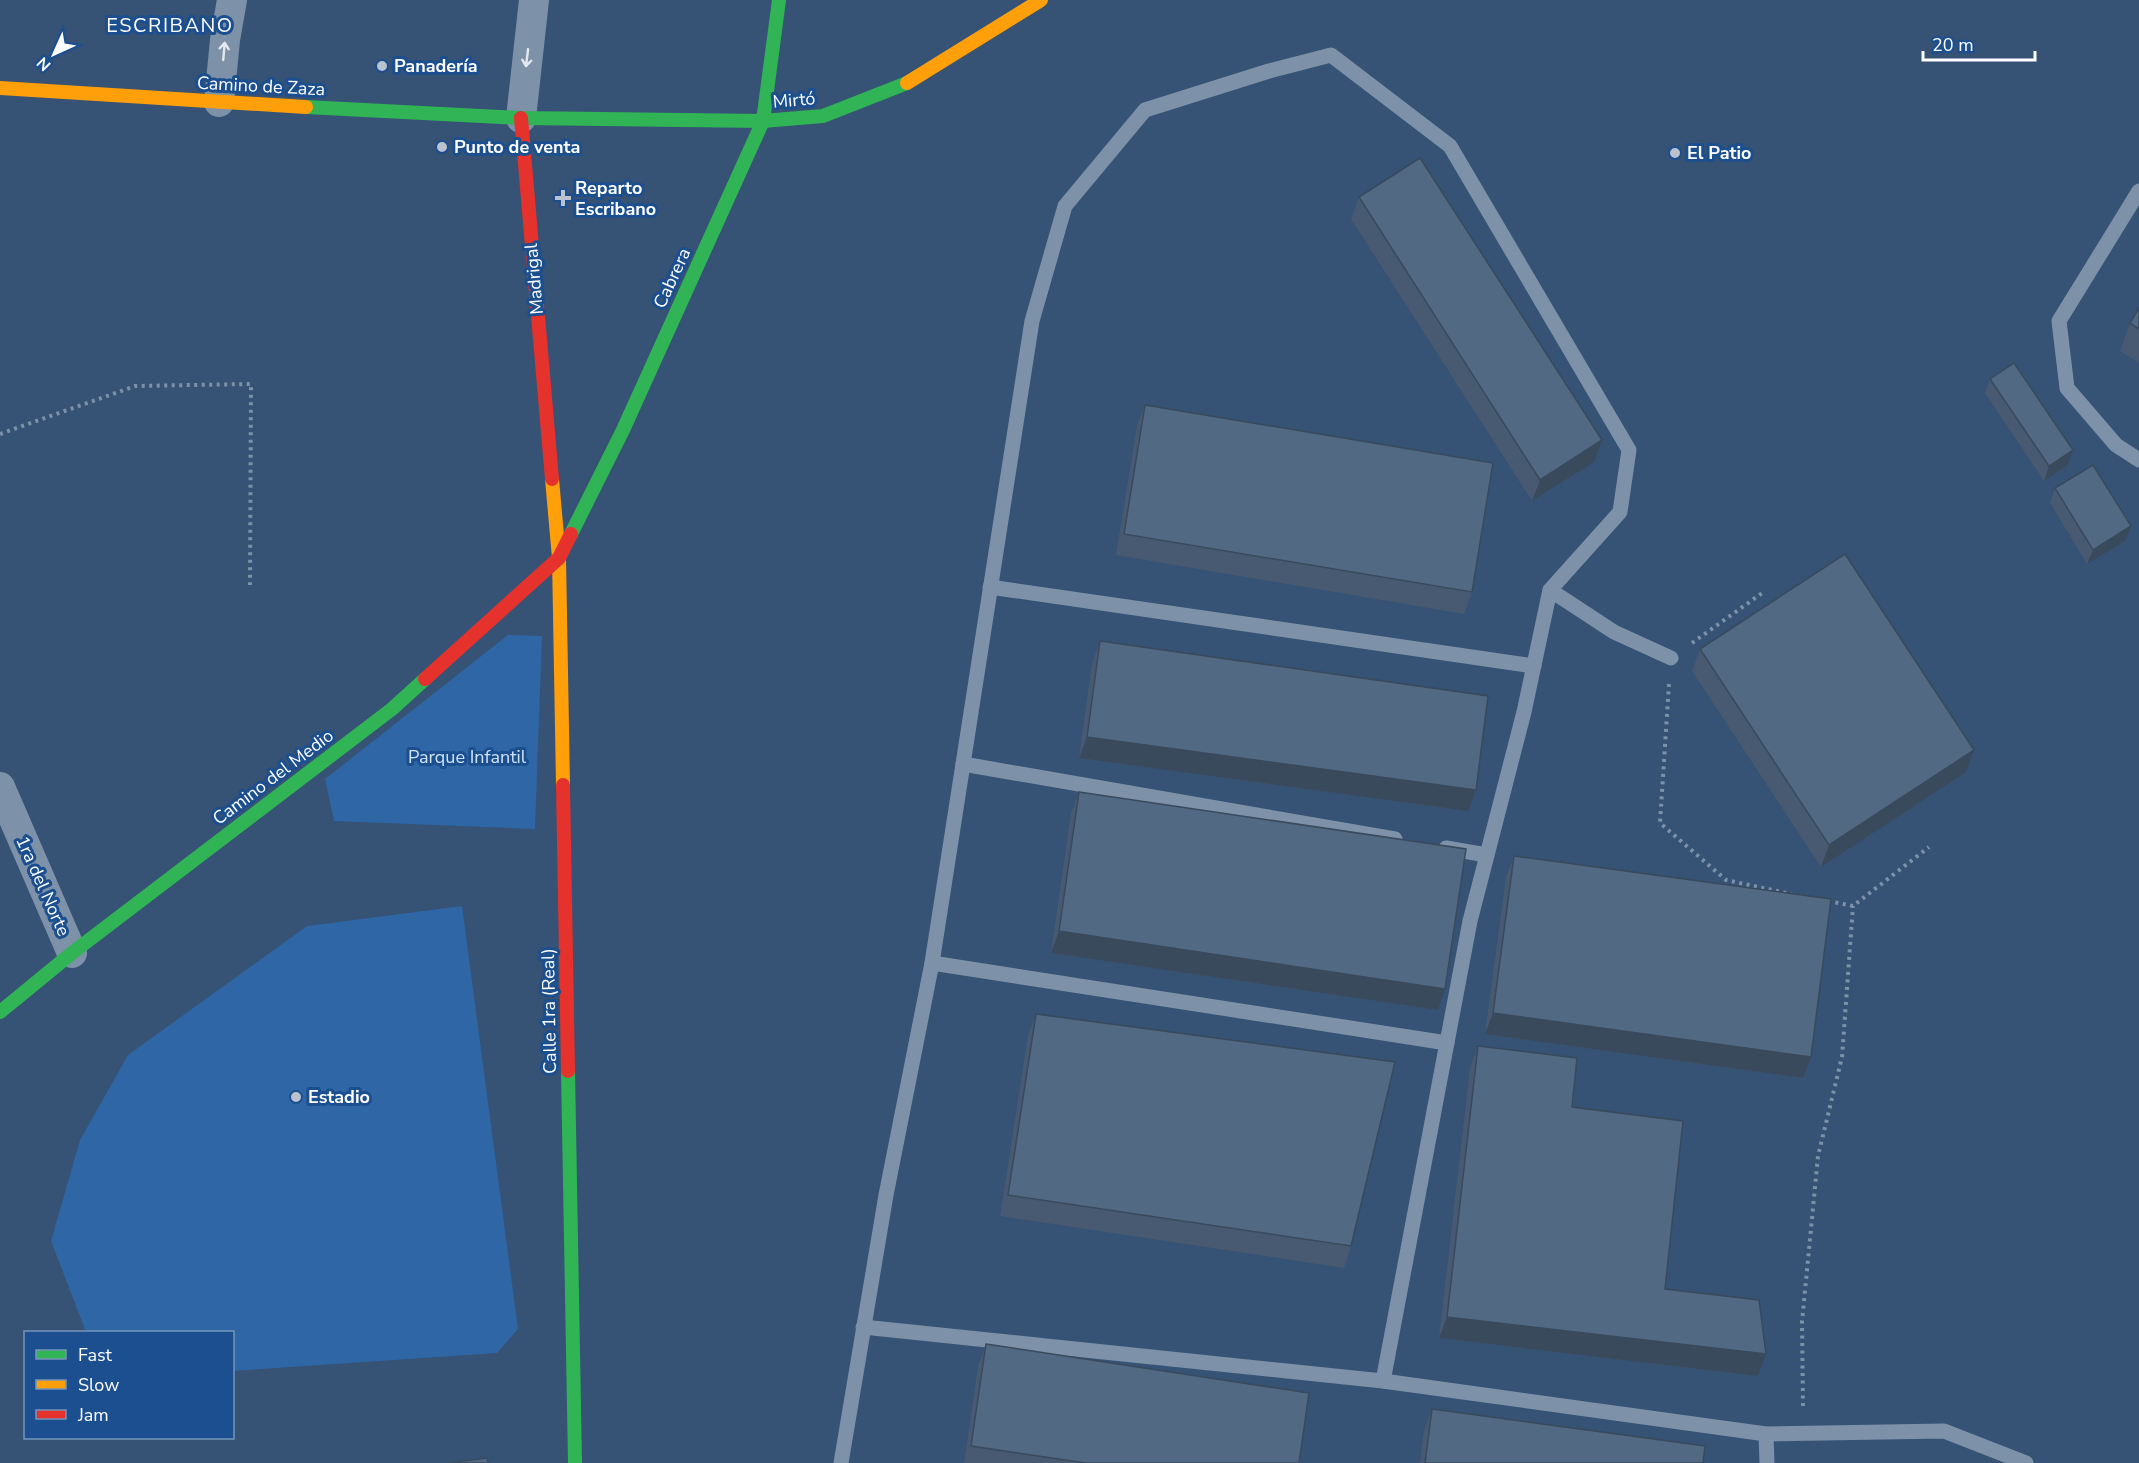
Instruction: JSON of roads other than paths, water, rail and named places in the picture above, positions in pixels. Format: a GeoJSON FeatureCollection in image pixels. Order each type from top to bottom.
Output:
{"type":"FeatureCollection","features":[{"type":"Feature","properties":{"kind":"street"},"geometry":{"type":"LineString","coordinates":[[219,102],[225,40],[232,0]]}},
{"type":"Feature","properties":{"kind":"street","name":"Madrigal"},"geometry":{"type":"LineString","coordinates":[[534,0],[520,118],[559,558]]}},
{"type":"Feature","properties":{"kind":"street","name":"Cabrera"},"geometry":{"type":"LineString","coordinates":[[559,558],[623,430],[763,121],[779,0]]}},
{"type":"Feature","properties":{"kind":"street","name":"Mirtó"},"geometry":{"type":"LineString","coordinates":[[520,118],[763,121],[823,116],[907,83],[1041,0]]}},
{"type":"Feature","properties":{"kind":"street","name":"Camino de Zaza"},"geometry":{"type":"LineString","coordinates":[[0,88],[520,118]]}},
{"type":"Feature","properties":{"kind":"street","name":"Camino del Medio"},"geometry":{"type":"LineString","coordinates":[[0,1012],[72,952],[392,709],[559,558]]}},
{"type":"Feature","properties":{"kind":"street","name":"Calle 1ra (Real)"},"geometry":{"type":"LineString","coordinates":[[559,558],[575,1463]]}},
{"type":"Feature","properties":{"kind":"street","name":"1ra del Norte"},"geometry":{"type":"LineString","coordinates":[[0,787],[72,952]]}},
{"type":"Feature","properties":{"kind":"lane"},"geometry":{"type":"LineString","coordinates":[[841,1463],[863,1326],[932,963],[1032,321],[1065,206],[1145,110],[1269,70],[1331,55],[1450,146],[1629,450],[1620,512],[1550,590],[1524,712],[1470,921],[1383,1381]]}},
{"type":"Feature","properties":{"kind":"lane"},"geometry":{"type":"LineString","coordinates":[[2139,191],[2059,321],[2067,388],[2116,445],[2139,459]]}},
{"type":"Feature","properties":{"kind":"lane"},"geometry":{"type":"LineString","coordinates":[[990,587],[1534,666]]}},
{"type":"Feature","properties":{"kind":"lane"},"geometry":{"type":"LineString","coordinates":[[1550,590],[1614,632],[1671,658]]}},
{"type":"Feature","properties":{"kind":"lane"},"geometry":{"type":"LineString","coordinates":[[963,764],[1406,841]]}},
{"type":"Feature","properties":{"kind":"lane"},"geometry":{"type":"LineString","coordinates":[[1429,845],[1487,855]]}},
{"type":"Feature","properties":{"kind":"lane"},"geometry":{"type":"LineString","coordinates":[[932,963],[1447,1043]]}},
{"type":"Feature","properties":{"kind":"lane"},"geometry":{"type":"LineString","coordinates":[[863,1326],[1383,1381],[1766,1434],[1944,1431],[2026,1463]]}},
{"type":"Feature","properties":{"kind":"lane"},"geometry":{"type":"LineString","coordinates":[[1766,1434],[1767,1463]]}},
{"type":"Feature","properties":{"kind":"place","name":"Panadería"},"geometry":{"type":"Point","coordinates":[382,66]}},
{"type":"Feature","properties":{"kind":"place","name":"Punto de venta"},"geometry":{"type":"Point","coordinates":[442,147]}},
{"type":"Feature","properties":{"kind":"place","name":"El Patio"},"geometry":{"type":"Point","coordinates":[1675,153]}},
{"type":"Feature","properties":{"kind":"place","name":"Reparto Escribano"},"geometry":{"type":"Point","coordinates":[563,198]}},
{"type":"Feature","properties":{"kind":"place","name":"Estadio"},"geometry":{"type":"Point","coordinates":[296,1097]}},
{"type":"Feature","properties":{"kind":"district","name":"ESCRIBANO"},"geometry":{"type":"Point","coordinates":[170,25]}},
{"type":"Feature","properties":{"kind":"park label","name":"Parque Infantil"},"geometry":{"type":"Point","coordinates":[467,757]}}]}
